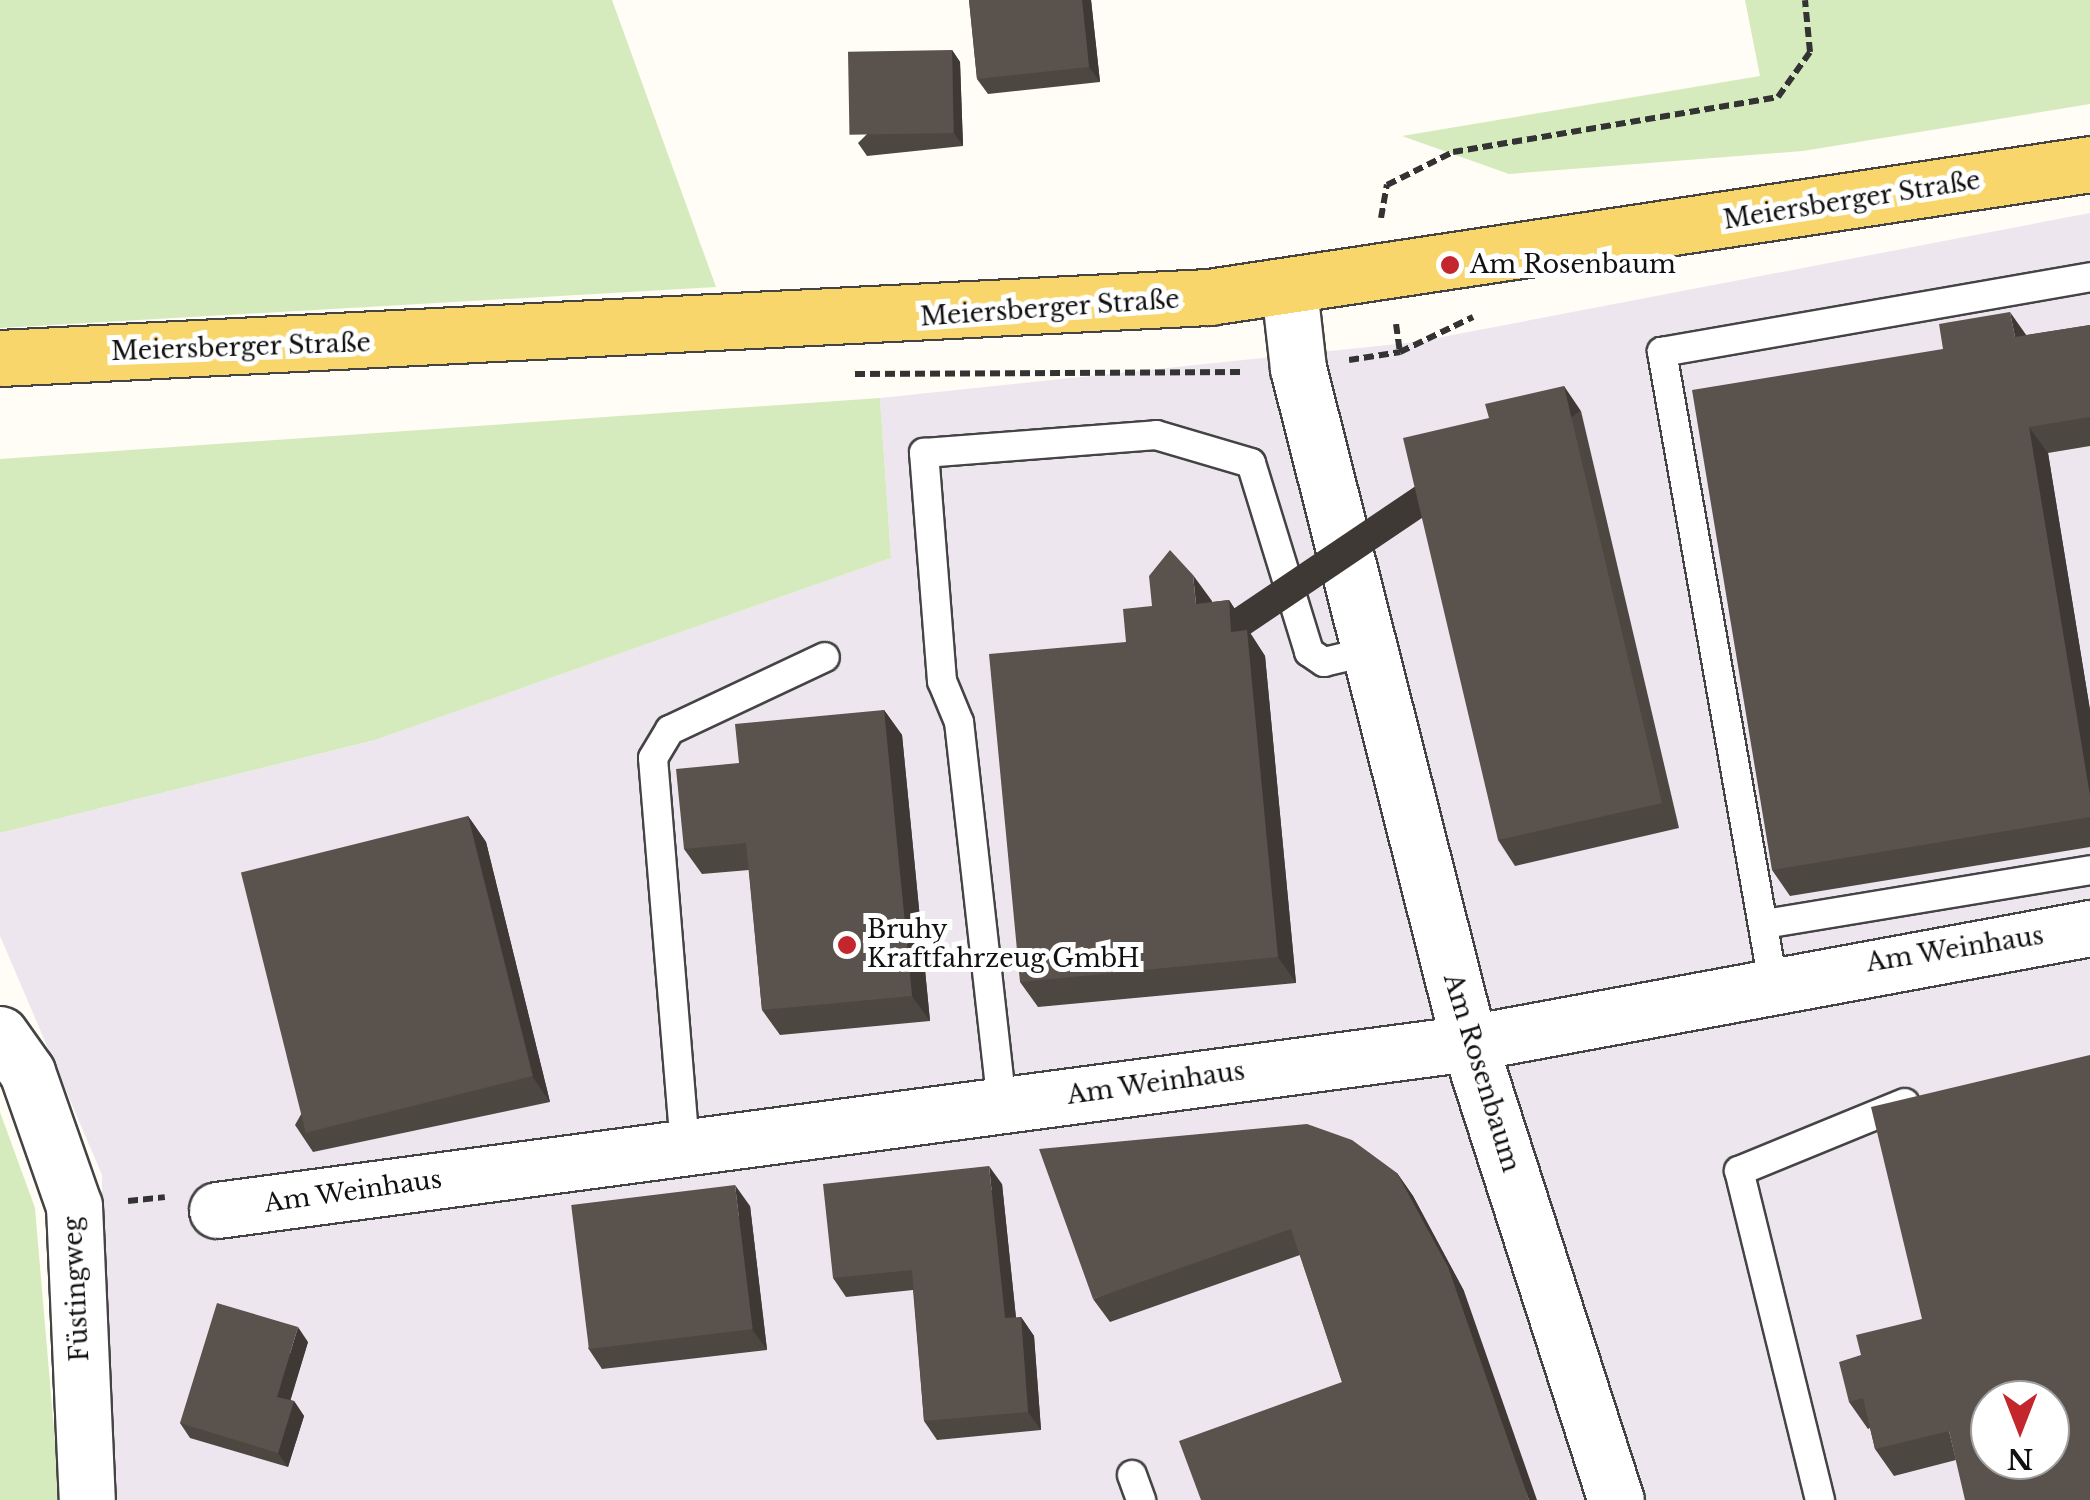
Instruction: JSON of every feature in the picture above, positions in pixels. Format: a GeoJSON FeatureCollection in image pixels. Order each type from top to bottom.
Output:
{"type":"FeatureCollection","features":[{"type":"Feature","properties":{"kind":"main road","name":"Meiersberger Straße"},"geometry":{"type":"LineString","coordinates":[[0,358],[786,324],[1289,289],[2090,164]]}},
{"type":"Feature","properties":{"kind":"street","name":"Am Rosenbaum"},"geometry":{"type":"LineString","coordinates":[[1289,289],[1298,368],[1469,1042],[1613,1499]]}},
{"type":"Feature","properties":{"kind":"street","name":"Am Weinhaus"},"geometry":{"type":"LineString","coordinates":[[217,1210],[1469,1042],[1773,983],[2090,928]]}},
{"type":"Feature","properties":{"kind":"street","name":"Füstingweg"},"geometry":{"type":"LineString","coordinates":[[0,1034],[27,1072],[74,1206],[87,1500]]}},
{"type":"Feature","properties":{"kind":"lane"},"geometry":{"type":"LineString","coordinates":[[1773,983],[1662,352],[2090,277]]}},
{"type":"Feature","properties":{"kind":"lane"},"geometry":{"type":"LineString","coordinates":[[1002,1105],[959,722],[942,681],[924,454],[1156,436],[1251,462],[1310,652],[1324,662],[1370,651]]}},
{"type":"Feature","properties":{"kind":"lane"},"geometry":{"type":"LineString","coordinates":[[685,1147],[653,758],[670,730],[825,657]]}},
{"type":"Feature","properties":{"kind":"lane"},"geometry":{"type":"LineString","coordinates":[[1765,924],[2090,870]]}},
{"type":"Feature","properties":{"kind":"lane"},"geometry":{"type":"LineString","coordinates":[[1820,1500],[1739,1171],[1940,1094]]}},
{"type":"Feature","properties":{"kind":"path"},"geometry":{"type":"LineString","coordinates":[[1400,352],[1378,198],[1388,185],[1453,152],[1778,97],[1810,52],[1806,0]]}},
{"type":"Feature","properties":{"kind":"path"},"geometry":{"type":"LineString","coordinates":[[74,1206],[190,1195],[217,1210]]}},
{"type":"Feature","properties":{"kind":"shaded area"},"geometry":{"type":"Polygon","coordinates":[[[2090,213],[2090,1500],[103,1500],[102,1175],[0,936],[0,833],[375,740],[891,558],[880,398],[1416,342],[2090,213]]]}},
{"type":"Feature","properties":{"kind":"green space"},"geometry":{"type":"Polygon","coordinates":[[[0,0],[612,0],[716,287],[0,328],[0,0]]]}},
{"type":"Feature","properties":{"kind":"green space"},"geometry":{"type":"Polygon","coordinates":[[[1745,0],[2090,0],[2090,104],[1803,151],[1509,174],[1402,136],[1760,76],[1745,0]]]}},
{"type":"Feature","properties":{"kind":"green space"},"geometry":{"type":"Polygon","coordinates":[[[880,398],[891,558],[375,740],[0,833],[0,459],[880,398]]]}},
{"type":"Feature","properties":{"kind":"green space"},"geometry":{"type":"Polygon","coordinates":[[[0,1112],[35,1208],[60,1500],[0,1500],[0,1112]]]}},
{"type":"Feature","properties":{"kind":"building"},"geometry":{"type":"Polygon","coordinates":[[[969,0],[1082,0],[1089,67],[977,79],[969,0]]]}},
{"type":"Feature","properties":{"kind":"building"},"geometry":{"type":"Polygon","coordinates":[[[952,50],[953,133],[849,135],[848,52],[952,50]]]}},
{"type":"Feature","properties":{"kind":"building"},"geometry":{"type":"Polygon","coordinates":[[[2010,312],[2015,337],[2090,325],[2090,417],[2029,427],[2090,796],[2090,817],[1772,870],[1692,390],[1943,349],[1939,324],[2010,312]]]}},
{"type":"Feature","properties":{"kind":"building"},"geometry":{"type":"Polygon","coordinates":[[[1564,386],[1662,803],[1498,840],[1403,438],[1489,418],[1485,404],[1564,386]]]}},
{"type":"Feature","properties":{"kind":"building"},"geometry":{"type":"Polygon","coordinates":[[[1170,550],[1193,575],[1196,604],[1229,600],[1231,632],[1247,630],[1278,957],[1020,982],[989,654],[1126,642],[1123,609],[1152,606],[1149,576],[1170,550]]]}},
{"type":"Feature","properties":{"kind":"building","name":"Bruhy Kraftfahrzeug GmbH"},"geometry":{"type":"Polygon","coordinates":[[[884,710],[912,996],[762,1010],[746,843],[684,849],[676,769],[739,763],[735,724],[884,710]]]}},
{"type":"Feature","properties":{"kind":"building"},"geometry":{"type":"Polygon","coordinates":[[[468,816],[533,1076],[306,1133],[241,873],[468,816]]]}},
{"type":"Feature","properties":{"kind":"building"},"geometry":{"type":"Polygon","coordinates":[[[2090,1055],[2090,1500],[1965,1500],[1949,1431],[1875,1449],[1863,1398],[1849,1402],[1839,1362],[1861,1355],[1856,1335],[1922,1319],[1871,1107],[2090,1055]]]}},
{"type":"Feature","properties":{"kind":"building"},"geometry":{"type":"Polygon","coordinates":[[[1307,1124],[1352,1140],[1397,1173],[1448,1267],[1529,1500],[1201,1500],[1179,1441],[1342,1382],[1291,1229],[1093,1299],[1039,1149],[1307,1124]]]}},
{"type":"Feature","properties":{"kind":"building"},"geometry":{"type":"Polygon","coordinates":[[[989,1166],[1005,1318],[1021,1317],[1028,1412],[924,1421],[912,1270],[833,1278],[823,1184],[989,1166]]]}},
{"type":"Feature","properties":{"kind":"building"},"geometry":{"type":"Polygon","coordinates":[[[735,1185],[753,1329],[589,1349],[571,1205],[735,1185]]]}},
{"type":"Feature","properties":{"kind":"building"},"geometry":{"type":"Polygon","coordinates":[[[217,1303],[298,1327],[277,1397],[294,1401],[278,1453],[180,1423],[217,1303]]]}},
{"type":"Feature","properties":{"kind":"place","name":"Am Rosenbaum"},"geometry":{"type":"Point","coordinates":[1450,265]}},
{"type":"Feature","properties":{"kind":"place","name":"Bruhy Kraftfahrzeug GmbH"},"geometry":{"type":"Point","coordinates":[847,945]}}]}
